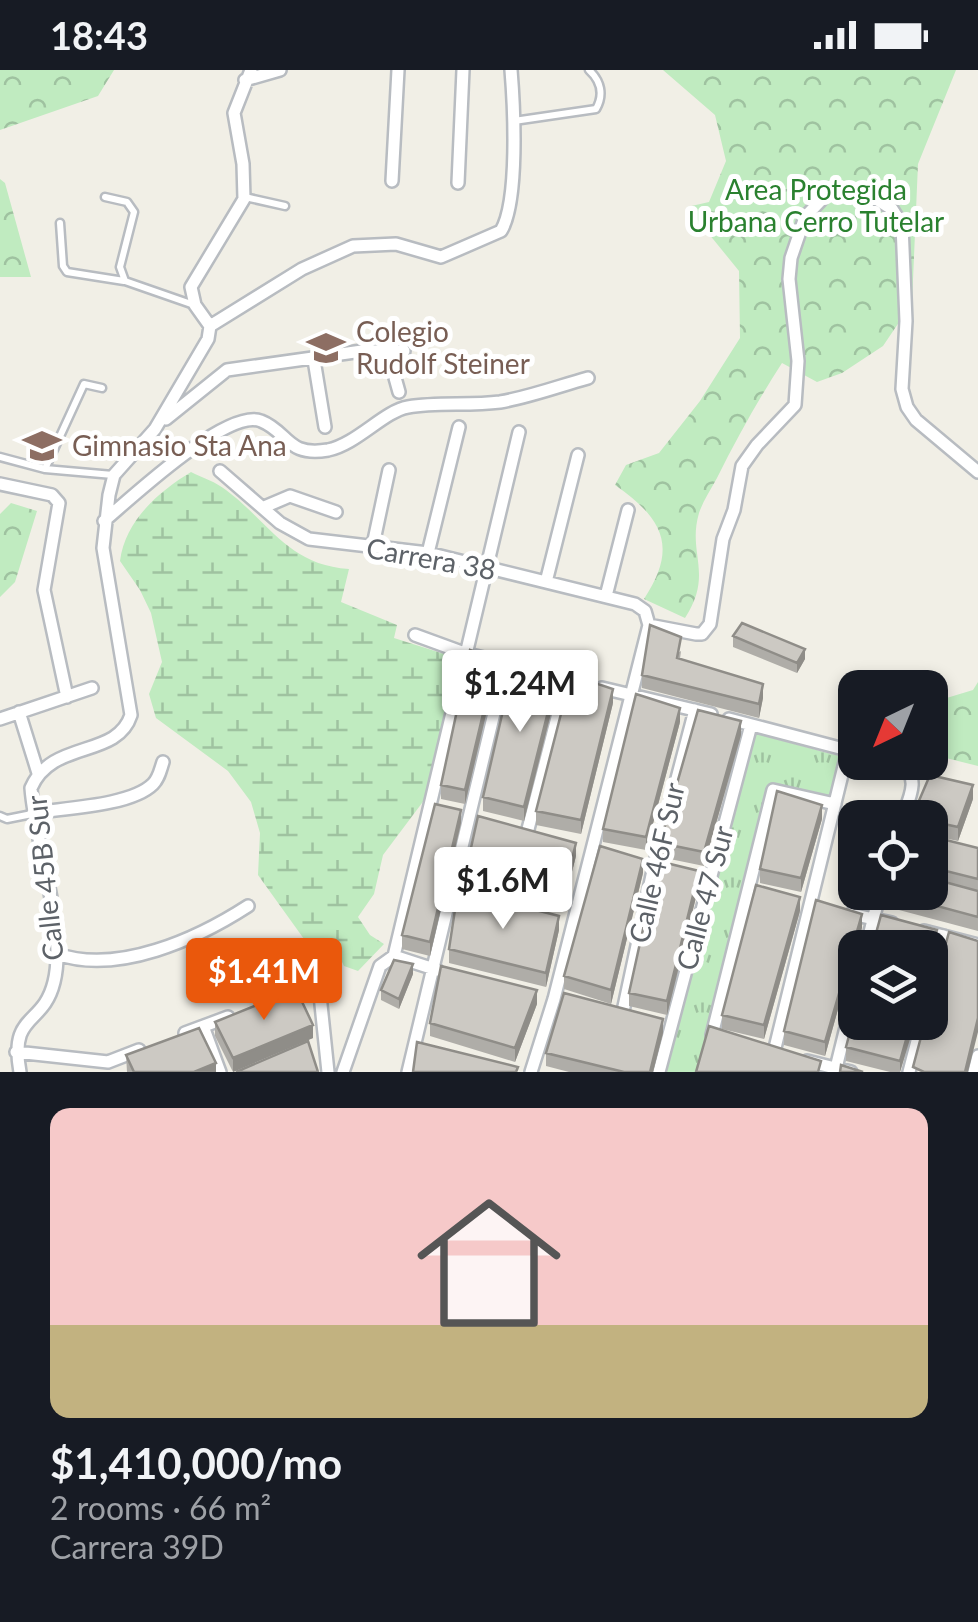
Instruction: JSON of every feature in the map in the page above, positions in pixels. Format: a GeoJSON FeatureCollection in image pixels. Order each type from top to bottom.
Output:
{"type":"FeatureCollection","features":[{"type":"Feature","properties":{"kind":"street"},"geometry":{"type":"LineString","coordinates":[[156,429],[208,339],[210,326],[195,305],[191,287],[244,197],[234,113],[248,75],[280,70]]}},
{"type":"Feature","properties":{"kind":"street"},"geometry":{"type":"LineString","coordinates":[[392,181],[398,70]]}},
{"type":"Feature","properties":{"kind":"street"},"geometry":{"type":"LineString","coordinates":[[458,183],[463,70]]}},
{"type":"Feature","properties":{"kind":"street"},"geometry":{"type":"LineString","coordinates":[[210,326],[302,269],[354,246],[396,244],[440,257],[501,231],[511,190],[510,70]]}},
{"type":"Feature","properties":{"kind":"street"},"geometry":{"type":"LineString","coordinates":[[531,1072],[574,924],[650,626],[704,632],[711,620],[720,557],[742,466],[756,445],[795,405],[798,361],[789,279],[791,258],[805,216],[836,190],[882,202],[902,225],[906,321],[902,390],[907,407],[916,420],[978,472]]}},
{"type":"Feature","properties":{"kind":"street"},"geometry":{"type":"LineString","coordinates":[[114,475],[156,429],[226,370],[387,349],[404,351]]}},
{"type":"Feature","properties":{"kind":"street"},"geometry":{"type":"LineString","coordinates":[[387,349],[398,392]]}},
{"type":"Feature","properties":{"kind":"street"},"geometry":{"type":"LineString","coordinates":[[314,360],[325,427]]}},
{"type":"Feature","properties":{"kind":"street"},"geometry":{"type":"LineString","coordinates":[[104,521],[194,448],[242,420],[263,421],[299,449],[328,450],[404,407],[499,402],[588,378]]}},
{"type":"Feature","properties":{"kind":"street"},"geometry":{"type":"LineString","coordinates":[[428,554],[459,426]]}},
{"type":"Feature","properties":{"kind":"street"},"geometry":{"type":"LineString","coordinates":[[343,1072],[380,966],[394,956],[519,432]]}},
{"type":"Feature","properties":{"kind":"street"},"geometry":{"type":"LineString","coordinates":[[546,582],[578,454]]}},
{"type":"Feature","properties":{"kind":"street"},"geometry":{"type":"LineString","coordinates":[[373,545],[388,470]]}},
{"type":"Feature","properties":{"kind":"street","name":"Carrera 38"},"geometry":{"type":"LineString","coordinates":[[220,471],[280,523],[308,539],[428,554],[606,596],[640,607],[650,626]]}},
{"type":"Feature","properties":{"kind":"street","name":"Calle 45B Sur"},"geometry":{"type":"LineString","coordinates":[[16,1052],[21,1030],[49,995],[57,954],[31,788],[38,772],[47,764],[117,736],[128,725],[130,715],[104,548],[104,521],[114,475]]}},
{"type":"Feature","properties":{"kind":"street"},"geometry":{"type":"LineString","coordinates":[[0,484],[52,495],[59,503],[44,590],[67,697]]}},
{"type":"Feature","properties":{"kind":"street"},"geometry":{"type":"LineString","coordinates":[[264,507],[290,496],[336,512]]}},
{"type":"Feature","properties":{"kind":"street"},"geometry":{"type":"LineString","coordinates":[[606,596],[628,510]]}},
{"type":"Feature","properties":{"kind":"street"},"geometry":{"type":"LineString","coordinates":[[415,635],[467,654],[838,747]]}},
{"type":"Feature","properties":{"kind":"street"},"geometry":{"type":"LineString","coordinates":[[408,1072],[506,663]]}},
{"type":"Feature","properties":{"kind":"street"},"geometry":{"type":"LineString","coordinates":[[527,833],[568,679]]}},
{"type":"Feature","properties":{"kind":"street"},"geometry":{"type":"LineString","coordinates":[[0,719],[92,688]]}},
{"type":"Feature","properties":{"kind":"street","name":"Calle 46F Sur"},"geometry":{"type":"LineString","coordinates":[[622,1016],[654,866],[695,710]]}},
{"type":"Feature","properties":{"kind":"street"},"geometry":{"type":"LineString","coordinates":[[19,712],[38,772]]}},
{"type":"Feature","properties":{"kind":"street","name":"Calle 47 Sur"},"geometry":{"type":"LineString","coordinates":[[659,1072],[751,724]]}},
{"type":"Feature","properties":{"kind":"street"},"geometry":{"type":"LineString","coordinates":[[33,813],[131,798],[150,788],[159,777],[163,762]]}},
{"type":"Feature","properties":{"kind":"street"},"geometry":{"type":"LineString","coordinates":[[774,1052],[843,780]]}},
{"type":"Feature","properties":{"kind":"street","name":"Calle 47 Sur"},"geometry":{"type":"LineString","coordinates":[[728,1039],[712,1035],[773,790],[835,804]]}},
{"type":"Feature","properties":{"kind":"street"},"geometry":{"type":"LineString","coordinates":[[430,809],[483,822]]}},
{"type":"Feature","properties":{"kind":"street"},"geometry":{"type":"LineString","coordinates":[[512,830],[544,837]]}},
{"type":"Feature","properties":{"kind":"street"},"geometry":{"type":"LineString","coordinates":[[576,844],[608,852]]}},
{"type":"Feature","properties":{"kind":"street"},"geometry":{"type":"LineString","coordinates":[[638,861],[672,870]]}},
{"type":"Feature","properties":{"kind":"street"},"geometry":{"type":"LineString","coordinates":[[692,874],[710,879]]}},
{"type":"Feature","properties":{"kind":"street"},"geometry":{"type":"LineString","coordinates":[[751,889],[766,893]]}},
{"type":"Feature","properties":{"kind":"street"},"geometry":{"type":"LineString","coordinates":[[451,894],[469,898]]}},
{"type":"Feature","properties":{"kind":"street"},"geometry":{"type":"LineString","coordinates":[[795,902],[826,908]]}},
{"type":"Feature","properties":{"kind":"street"},"geometry":{"type":"LineString","coordinates":[[57,954],[86,960],[120,960],[203,933],[248,906]]}},
{"type":"Feature","properties":{"kind":"street"},"geometry":{"type":"LineString","coordinates":[[871,930],[876,910]]}},
{"type":"Feature","properties":{"kind":"street"},"geometry":{"type":"LineString","coordinates":[[842,912],[921,930]]}},
{"type":"Feature","properties":{"kind":"street"},"geometry":{"type":"LineString","coordinates":[[556,920],[574,924]]}},
{"type":"Feature","properties":{"kind":"street"},"geometry":{"type":"LineString","coordinates":[[948,937],[978,945]]}},
{"type":"Feature","properties":{"kind":"street"},"geometry":{"type":"LineString","coordinates":[[394,956],[450,973]]}},
{"type":"Feature","properties":{"kind":"street"},"geometry":{"type":"LineString","coordinates":[[272,1000],[306,987],[315,988],[320,995],[328,1072]]}},
{"type":"Feature","properties":{"kind":"street"},"geometry":{"type":"LineString","coordinates":[[537,994],[571,1003]]}},
{"type":"Feature","properties":{"kind":"street"},"geometry":{"type":"LineString","coordinates":[[605,1012],[638,1020]]}},
{"type":"Feature","properties":{"kind":"street"},"geometry":{"type":"LineString","coordinates":[[172,1038],[238,1013]]}},
{"type":"Feature","properties":{"kind":"street"},"geometry":{"type":"LineString","coordinates":[[654,1024],[670,1028]]}},
{"type":"Feature","properties":{"kind":"street"},"geometry":{"type":"LineString","coordinates":[[204,1026],[221,1072]]}},
{"type":"Feature","properties":{"kind":"street"},"geometry":{"type":"LineString","coordinates":[[835,1070],[843,1040]]}},
{"type":"Feature","properties":{"kind":"street"},"geometry":{"type":"LineString","coordinates":[[909,1072],[917,1040]]}},
{"type":"Feature","properties":{"kind":"street"},"geometry":{"type":"LineString","coordinates":[[308,1048],[323,1042]]}},
{"type":"Feature","properties":{"kind":"street"},"geometry":{"type":"LineString","coordinates":[[414,1042],[432,1047]]}},
{"type":"Feature","properties":{"kind":"street"},"geometry":{"type":"LineString","coordinates":[[20,1072],[16,1052],[110,1067],[156,1044]]}},
{"type":"Feature","properties":{"kind":"street"},"geometry":{"type":"LineString","coordinates":[[759,1048],[852,1072]]}},
{"type":"Feature","properties":{"kind":"street"},"geometry":{"type":"LineString","coordinates":[[974,1072],[978,1056]]}},
{"type":"Feature","properties":{"kind":"lane"},"geometry":{"type":"LineString","coordinates":[[513,121],[596,109],[602,93],[596,76],[589,70]]}},
{"type":"Feature","properties":{"kind":"lane"},"geometry":{"type":"LineString","coordinates":[[244,197],[285,206]]}},
{"type":"Feature","properties":{"kind":"lane"},"geometry":{"type":"LineString","coordinates":[[105,198],[127,202],[134,212],[120,267],[125,281]]}},
{"type":"Feature","properties":{"kind":"lane"},"geometry":{"type":"LineString","coordinates":[[60,223],[67,272],[125,281],[195,305]]}},
{"type":"Feature","properties":{"kind":"lane"},"geometry":{"type":"LineString","coordinates":[[45,469],[84,384],[102,388]]}},
{"type":"Feature","properties":{"kind":"lane"},"geometry":{"type":"LineString","coordinates":[[0,457],[45,469],[114,475]]}},
{"type":"Feature","properties":{"kind":"lane"},"geometry":{"type":"LineString","coordinates":[[0,816],[33,813]]}},
{"type":"Feature","properties":{"kind":"green space"},"geometry":{"type":"Polygon","coordinates":[[[0,70],[114,70],[98,96],[0,130],[0,70]]]}},
{"type":"Feature","properties":{"kind":"green space","name":"Area Protegida Urbana Cerro Tutelar"},"geometry":{"type":"Polygon","coordinates":[[[663,70],[956,70],[918,164],[912,303],[883,346],[842,373],[817,382],[782,363],[701,509],[696,527],[698,588],[685,618],[644,599],[661,563],[660,534],[644,509],[615,485],[626,465],[659,453],[700,401],[740,338],[739,271],[687,207],[709,202],[726,161],[715,115],[663,70]]]}},
{"type":"Feature","properties":{"kind":"green space"},"geometry":{"type":"Polygon","coordinates":[[[0,179],[5,183],[31,277],[0,277],[0,179]]]}},
{"type":"Feature","properties":{"kind":"green space"},"geometry":{"type":"Polygon","coordinates":[[[191,472],[226,490],[295,551],[328,566],[349,569],[341,602],[397,625],[394,638],[460,659],[428,795],[383,855],[374,894],[358,917],[370,935],[384,944],[358,971],[344,966],[331,939],[304,939],[258,875],[260,833],[251,802],[228,771],[156,718],[149,694],[162,662],[151,613],[120,561],[129,533],[145,509],[191,472]]]}},
{"type":"Feature","properties":{"kind":"green space"},"geometry":{"type":"Polygon","coordinates":[[[11,503],[37,511],[15,582],[0,597],[0,514],[11,503]]]}},
{"type":"Feature","properties":{"kind":"green space"},"geometry":{"type":"Polygon","coordinates":[[[978,682],[978,766],[948,758],[948,698],[973,690],[978,682]]]}},
{"type":"Feature","properties":{"kind":"green space"},"geometry":{"type":"Polygon","coordinates":[[[754,733],[838,756],[830,800],[771,787],[696,1072],[665,1072],[754,733]]]}},
{"type":"Feature","properties":{"kind":"building"},"geometry":{"type":"Polygon","coordinates":[[[742,623],[805,649],[797,663],[733,636],[742,623]]]}},
{"type":"Feature","properties":{"kind":"building"},"geometry":{"type":"Polygon","coordinates":[[[650,625],[681,637],[677,658],[763,684],[759,704],[642,675],[650,625]]]}},
{"type":"Feature","properties":{"kind":"building"},"geometry":{"type":"Polygon","coordinates":[[[470,650],[496,659],[465,790],[441,785],[470,650]]]}},
{"type":"Feature","properties":{"kind":"building"},"geometry":{"type":"Polygon","coordinates":[[[514,663],[557,676],[524,807],[483,797],[514,663]]]}},
{"type":"Feature","properties":{"kind":"building"},"geometry":{"type":"Polygon","coordinates":[[[571,675],[613,689],[581,820],[536,811],[571,675]]]}},
{"type":"Feature","properties":{"kind":"building"},"geometry":{"type":"Polygon","coordinates":[[[636,694],[680,708],[646,837],[603,829],[636,694]]]}},
{"type":"Feature","properties":{"kind":"building"},"geometry":{"type":"Polygon","coordinates":[[[698,710],[741,721],[704,852],[660,843],[698,710]]]}},
{"type":"Feature","properties":{"kind":"building"},"geometry":{"type":"Polygon","coordinates":[[[948,779],[973,785],[958,827],[948,825],[948,800],[919,800],[928,780],[948,779]]]}},
{"type":"Feature","properties":{"kind":"building"},"geometry":{"type":"Polygon","coordinates":[[[777,791],[822,805],[801,878],[760,869],[777,791]]]}},
{"type":"Feature","properties":{"kind":"building"},"geometry":{"type":"Polygon","coordinates":[[[435,804],[461,810],[430,942],[402,935],[435,804]]]}},
{"type":"Feature","properties":{"kind":"building"},"geometry":{"type":"Polygon","coordinates":[[[478,816],[576,843],[562,898],[465,875],[478,816]]]}},
{"type":"Feature","properties":{"kind":"building"},"geometry":{"type":"Polygon","coordinates":[[[948,840],[978,848],[978,879],[948,872],[948,840]]]}},
{"type":"Feature","properties":{"kind":"building"},"geometry":{"type":"Polygon","coordinates":[[[600,846],[643,859],[611,990],[564,976],[600,846]]]}},
{"type":"Feature","properties":{"kind":"building"},"geometry":{"type":"Polygon","coordinates":[[[658,861],[699,871],[667,1001],[629,993],[658,861]]]}},
{"type":"Feature","properties":{"kind":"building"},"geometry":{"type":"Polygon","coordinates":[[[948,883],[978,891],[978,917],[948,909],[948,883]]]}},
{"type":"Feature","properties":{"kind":"building"},"geometry":{"type":"Polygon","coordinates":[[[756,885],[800,897],[764,1025],[722,1015],[756,885]]]}},
{"type":"Feature","properties":{"kind":"building"},"geometry":{"type":"Polygon","coordinates":[[[458,890],[559,916],[546,973],[449,949],[458,890]]]}},
{"type":"Feature","properties":{"kind":"building"},"geometry":{"type":"Polygon","coordinates":[[[816,900],[838,907],[838,910],[862,914],[857,930],[838,930],[838,997],[825,1042],[784,1031],[816,900]]]}},
{"type":"Feature","properties":{"kind":"building"},"geometry":{"type":"Polygon","coordinates":[[[881,915],[937,930],[877,930],[881,915]]]}},
{"type":"Feature","properties":{"kind":"building"},"geometry":{"type":"Polygon","coordinates":[[[949,932],[978,941],[978,1018],[965,1072],[924,1072],[913,1067],[920,1040],[948,1040],[949,932]]]}},
{"type":"Feature","properties":{"kind":"building"},"geometry":{"type":"Polygon","coordinates":[[[394,960],[413,964],[399,999],[381,990],[394,960]]]}},
{"type":"Feature","properties":{"kind":"building"},"geometry":{"type":"Polygon","coordinates":[[[441,966],[537,990],[515,1048],[430,1023],[441,966]]]}},
{"type":"Feature","properties":{"kind":"building"},"geometry":{"type":"Polygon","coordinates":[[[296,989],[313,1025],[233,1058],[215,1022],[296,989]]]}},
{"type":"Feature","properties":{"kind":"building"},"geometry":{"type":"Polygon","coordinates":[[[564,993],[663,1019],[650,1072],[624,1072],[546,1053],[564,993]]]}},
{"type":"Feature","properties":{"kind":"building"},"geometry":{"type":"Polygon","coordinates":[[[709,1026],[821,1061],[818,1072],[696,1072],[709,1026]]]}},
{"type":"Feature","properties":{"kind":"building"},"geometry":{"type":"Polygon","coordinates":[[[199,1028],[216,1063],[194,1072],[134,1072],[126,1055],[199,1028]]]}},
{"type":"Feature","properties":{"kind":"building"},"geometry":{"type":"Polygon","coordinates":[[[848,1040],[906,1040],[900,1061],[846,1047],[848,1040]]]}},
{"type":"Feature","properties":{"kind":"building"},"geometry":{"type":"Polygon","coordinates":[[[308,1041],[318,1072],[236,1072],[308,1041]]]}},
{"type":"Feature","properties":{"kind":"building"},"geometry":{"type":"Polygon","coordinates":[[[417,1042],[518,1067],[516,1072],[413,1072],[417,1042]]]}},
{"type":"Feature","properties":{"kind":"building"},"geometry":{"type":"Polygon","coordinates":[[[841,1065],[863,1072],[840,1072],[841,1065]]]}},
{"type":"Feature","properties":{"kind":"place","name":"Colegio Rudolf Steiner"},"geometry":{"type":"Point","coordinates":[326,348]}},
{"type":"Feature","properties":{"kind":"place","name":"Gimnasio Sta Ana"},"geometry":{"type":"Point","coordinates":[42,446]}}]}
